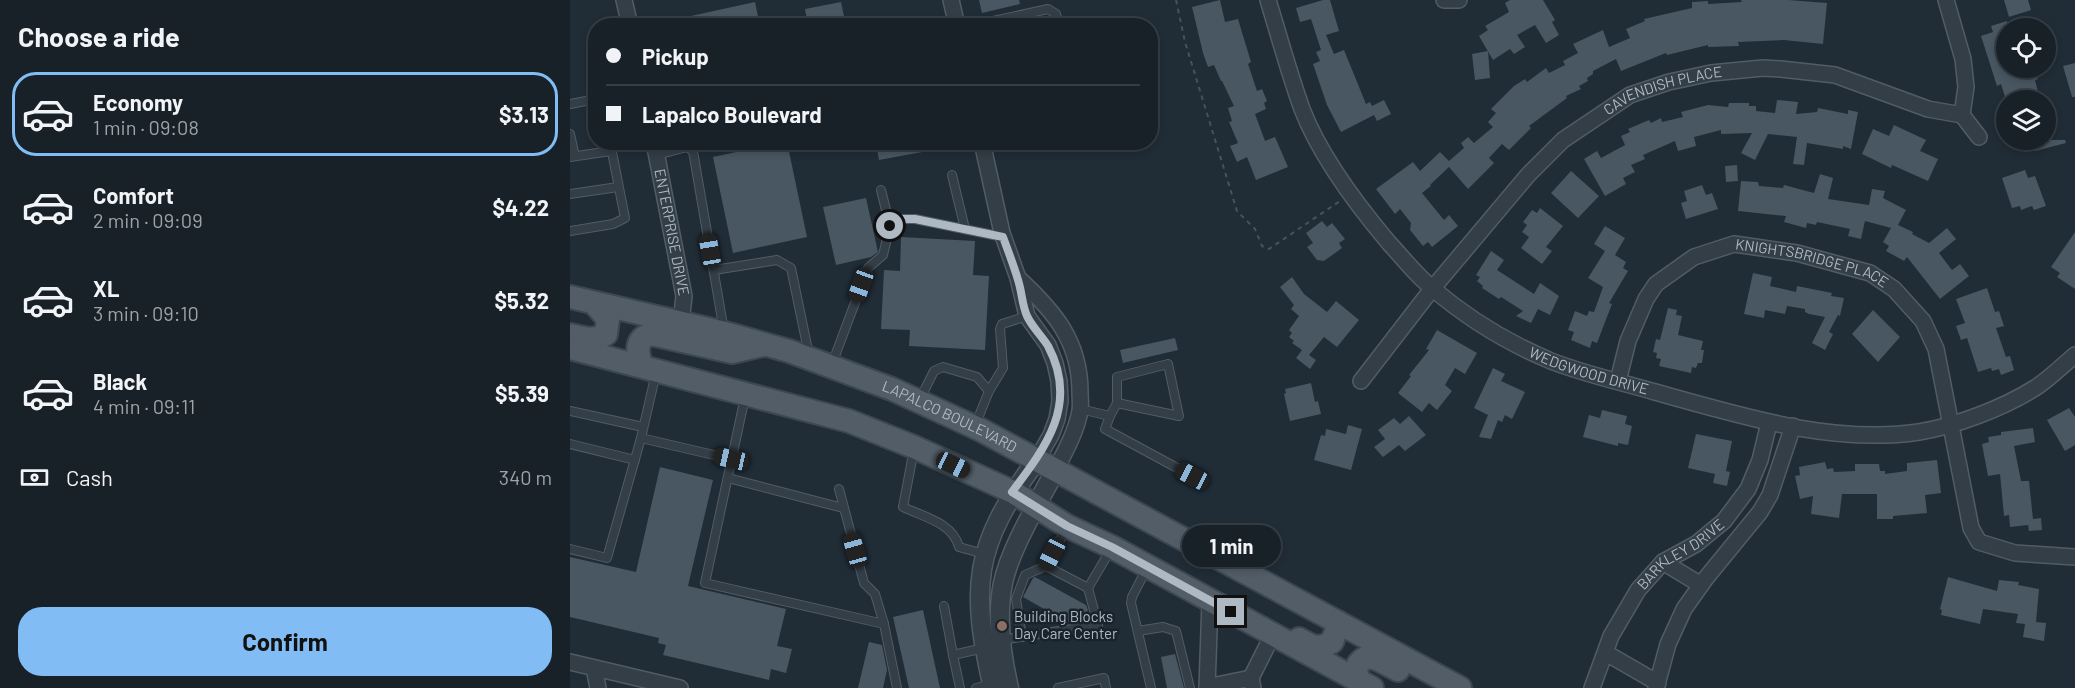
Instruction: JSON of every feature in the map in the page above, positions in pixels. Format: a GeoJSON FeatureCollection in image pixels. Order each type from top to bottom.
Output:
{"type":"FeatureCollection","features":[{"type":"Feature","properties":{"kind":"main road","name":"LAPALCO BOULEVARD"},"geometry":{"type":"LineString","coordinates":[[570,297],[725,333],[831,365],[919,400],[975,427],[1460,688]]}},
{"type":"Feature","properties":{"kind":"main road"},"geometry":{"type":"LineString","coordinates":[[570,335],[588,339],[599,338],[606,334],[608,319],[594,303]]}},
{"type":"Feature","properties":{"kind":"main road"},"geometry":{"type":"LineString","coordinates":[[649,368],[638,354],[639,341],[651,334],[732,352],[764,345]]}},
{"type":"Feature","properties":{"kind":"main road"},"geometry":{"type":"LineString","coordinates":[[570,348],[849,420],[914,447],[1012,492],[1067,526],[1112,547],[1365,684]]}},
{"type":"Feature","properties":{"kind":"main road"},"geometry":{"type":"LineString","coordinates":[[1168,578],[1218,594],[1312,646],[1323,647],[1332,642],[1339,623]]}},
{"type":"Feature","properties":{"kind":"main road"},"geometry":{"type":"LineString","coordinates":[[1365,684],[1355,668],[1359,661],[1367,657],[1377,659],[1431,688]]}},
{"type":"Feature","properties":{"kind":"street"},"geometry":{"type":"LineString","coordinates":[[624,0],[628,18]]}},
{"type":"Feature","properties":{"kind":"street"},"geometry":{"type":"LineString","coordinates":[[951,0],[955,18]]}},
{"type":"Feature","properties":{"kind":"street","name":"WEDGWOOD DRIVE"},"geometry":{"type":"LineString","coordinates":[[1268,0],[1303,111],[1327,158],[1350,194],[1410,267],[1432,289],[1468,316],[1504,338],[1552,361],[1769,423],[1870,435],[1919,432],[1952,424],[2001,405],[2036,387],[2075,355]]}},
{"type":"Feature","properties":{"kind":"street"},"geometry":{"type":"LineString","coordinates":[[1444,0],[1459,0]]}},
{"type":"Feature","properties":{"kind":"street"},"geometry":{"type":"LineString","coordinates":[[1947,0],[1963,59],[1966,87],[1962,115],[1979,137]]}},
{"type":"Feature","properties":{"kind":"street","name":"CAVENDISH PLACE"},"geometry":{"type":"LineString","coordinates":[[1361,381],[1432,289],[1528,175],[1563,140],[1630,95],[1669,82],[1711,73],[1763,68],[1835,75],[1928,109],[1962,115]]}},
{"type":"Feature","properties":{"kind":"street","name":"ENTERPRISE DRIVE"},"geometry":{"type":"LineString","coordinates":[[656,150],[684,296],[681,322]]}},
{"type":"Feature","properties":{"kind":"street"},"geometry":{"type":"LineString","coordinates":[[984,150],[1003,237],[1018,278],[1027,316],[1048,345],[1055,363],[1060,401],[1037,506],[1014,550],[1003,583],[1000,615],[993,644]]}},
{"type":"Feature","properties":{"kind":"street","name":"KNIGHTSBRIDGE PLACE"},"geometry":{"type":"LineString","coordinates":[[1618,381],[1628,341],[1646,299],[1656,284],[1694,257],[1734,244],[1797,253],[1870,273],[1894,289],[1923,321],[1936,349],[1971,528],[1979,542],[2015,553],[2075,557]]}},
{"type":"Feature","properties":{"kind":"street"},"geometry":{"type":"LineString","coordinates":[[996,686],[993,644],[979,599],[984,554],[989,538],[1012,492],[1046,466],[1073,434],[1080,409],[1078,363],[1070,340],[1041,300],[1018,278]]}},
{"type":"Feature","properties":{"kind":"street","name":"BARKLEY DRIVE"},"geometry":{"type":"LineString","coordinates":[[1592,688],[1611,636],[1638,590],[1663,562],[1696,544],[1724,521],[1748,489],[1760,460],[1769,423]]}},
{"type":"Feature","properties":{"kind":"street"},"geometry":{"type":"LineString","coordinates":[[1606,653],[1657,686],[1668,644],[1684,609],[1753,523],[1770,495],[1793,426]]}},
{"type":"Feature","properties":{"kind":"street"},"geometry":{"type":"LineString","coordinates":[[1732,510],[1753,523]]}},
{"type":"Feature","properties":{"kind":"street"},"geometry":{"type":"LineString","coordinates":[[1663,562],[1701,585]]}},
{"type":"Feature","properties":{"kind":"street"},"geometry":{"type":"LineString","coordinates":[[1210,601],[1207,688],[1252,683],[1273,634]]}},
{"type":"Feature","properties":{"kind":"street"},"geometry":{"type":"LineString","coordinates":[[570,662],[680,688]]}},
{"type":"Feature","properties":{"kind":"street"},"geometry":{"type":"LineString","coordinates":[[594,668],[598,688]]}},
{"type":"Feature","properties":{"kind":"lane"},"geometry":{"type":"LineString","coordinates":[[1007,18],[1048,9],[1056,14],[1057,18]]}},
{"type":"Feature","properties":{"kind":"lane"},"geometry":{"type":"LineString","coordinates":[[570,104],[588,101]]}},
{"type":"Feature","properties":{"kind":"lane"},"geometry":{"type":"LineString","coordinates":[[570,134],[574,152],[570,156]]}},
{"type":"Feature","properties":{"kind":"lane"},"geometry":{"type":"LineString","coordinates":[[570,156],[597,150]]}},
{"type":"Feature","properties":{"kind":"lane"},"geometry":{"type":"LineString","coordinates":[[570,231],[612,224],[625,218],[612,150]]}},
{"type":"Feature","properties":{"kind":"lane"},"geometry":{"type":"LineString","coordinates":[[692,150],[725,333]]}},
{"type":"Feature","properties":{"kind":"lane"},"geometry":{"type":"LineString","coordinates":[[952,175],[965,229]]}},
{"type":"Feature","properties":{"kind":"lane"},"geometry":{"type":"LineString","coordinates":[[570,194],[618,187]]}},
{"type":"Feature","properties":{"kind":"lane"},"geometry":{"type":"LineString","coordinates":[[831,365],[868,268],[883,255],[890,226],[881,190]]}},
{"type":"Feature","properties":{"kind":"lane"},"geometry":{"type":"LineString","coordinates":[[890,226],[902,219],[915,219],[1003,237]]}},
{"type":"Feature","properties":{"kind":"lane"},"geometry":{"type":"LineString","coordinates":[[714,270],[777,260],[791,267],[809,358]]}},
{"type":"Feature","properties":{"kind":"lane"},"geometry":{"type":"LineString","coordinates":[[975,427],[989,391],[1003,368],[1000,329],[1002,324],[1027,316]]}},
{"type":"Feature","properties":{"kind":"lane"},"geometry":{"type":"LineString","coordinates":[[1117,403],[1179,416],[1168,364],[1117,377],[1117,403],[1105,429],[1192,476]]}},
{"type":"Feature","properties":{"kind":"lane"},"geometry":{"type":"LineString","coordinates":[[919,400],[934,371],[943,367],[977,377],[989,391]]}},
{"type":"Feature","properties":{"kind":"lane"},"geometry":{"type":"LineString","coordinates":[[570,549],[607,558],[641,438],[649,368]]}},
{"type":"Feature","properties":{"kind":"lane"},"geometry":{"type":"LineString","coordinates":[[746,393],[705,583],[884,624]]}},
{"type":"Feature","properties":{"kind":"lane"},"geometry":{"type":"LineString","coordinates":[[1080,409],[1110,417]]}},
{"type":"Feature","properties":{"kind":"lane"},"geometry":{"type":"LineString","coordinates":[[570,411],[643,427]]}},
{"type":"Feature","properties":{"kind":"lane"},"geometry":{"type":"LineString","coordinates":[[641,438],[731,459]]}},
{"type":"Feature","properties":{"kind":"lane"},"geometry":{"type":"LineString","coordinates":[[570,444],[635,460]]}},
{"type":"Feature","properties":{"kind":"lane"},"geometry":{"type":"LineString","coordinates":[[914,447],[903,507],[950,529],[957,539],[959,548],[984,554]]}},
{"type":"Feature","properties":{"kind":"lane"},"geometry":{"type":"LineString","coordinates":[[728,478],[843,508]]}},
{"type":"Feature","properties":{"kind":"lane"},"geometry":{"type":"LineString","coordinates":[[839,489],[864,583],[876,594],[897,688]]}},
{"type":"Feature","properties":{"kind":"lane"},"geometry":{"type":"LineString","coordinates":[[1022,637],[1016,599],[1025,574],[1046,566],[1067,526]]}},
{"type":"Feature","properties":{"kind":"lane"},"geometry":{"type":"LineString","coordinates":[[954,655],[1022,637],[1098,625],[1088,588],[1112,547]]}},
{"type":"Feature","properties":{"kind":"lane"},"geometry":{"type":"LineString","coordinates":[[1046,566],[1088,588]]}},
{"type":"Feature","properties":{"kind":"lane"},"geometry":{"type":"LineString","coordinates":[[1148,567],[1132,597],[1151,688]]}},
{"type":"Feature","properties":{"kind":"lane"},"geometry":{"type":"LineString","coordinates":[[944,606],[960,688]]}},
{"type":"Feature","properties":{"kind":"lane"},"geometry":{"type":"LineString","coordinates":[[1138,631],[1163,627],[1176,631],[1190,688]]}},
{"type":"Feature","properties":{"kind":"lane"},"geometry":{"type":"LineString","coordinates":[[1058,688],[1104,678],[1106,688]]}},
{"type":"Feature","properties":{"kind":"path"},"geometry":{"type":"LineString","coordinates":[[1176,0],[1185,42],[1237,212],[1255,229],[1262,246],[1269,249],[1350,194]]}},
{"type":"Feature","properties":{"kind":"building"},"geometry":{"type":"Polygon","coordinates":[[[979,0],[1019,0],[1020,4],[982,13],[979,0]]]}},
{"type":"Feature","properties":{"kind":"building"},"geometry":{"type":"Polygon","coordinates":[[[1220,0],[1225,22],[1238,19],[1251,62],[1248,64],[1257,91],[1262,89],[1267,101],[1264,103],[1266,109],[1255,114],[1265,141],[1275,137],[1288,167],[1256,180],[1247,157],[1237,162],[1230,146],[1238,143],[1229,122],[1232,121],[1228,108],[1234,106],[1214,65],[1208,67],[1192,7],[1220,0]]]}},
{"type":"Feature","properties":{"kind":"building"},"geometry":{"type":"Polygon","coordinates":[[[1330,0],[1339,31],[1326,35],[1334,54],[1344,50],[1366,104],[1370,102],[1372,106],[1384,100],[1391,114],[1377,121],[1374,115],[1341,132],[1327,105],[1313,64],[1320,61],[1316,52],[1321,50],[1311,19],[1300,22],[1296,8],[1330,0]]]}},
{"type":"Feature","properties":{"kind":"building"},"geometry":{"type":"Polygon","coordinates":[[[1510,0],[1543,0],[1555,20],[1552,22],[1559,35],[1546,43],[1535,25],[1517,35],[1525,47],[1514,54],[1510,49],[1493,60],[1479,36],[1488,30],[1485,26],[1509,12],[1505,3],[1510,0]]]}},
{"type":"Feature","properties":{"kind":"building"},"geometry":{"type":"Polygon","coordinates":[[[1741,0],[1827,3],[1823,44],[1784,40],[1738,42],[1739,46],[1708,47],[1708,45],[1667,55],[1666,53],[1621,71],[1616,59],[1593,71],[1593,74],[1587,78],[1588,81],[1579,86],[1581,89],[1566,96],[1567,98],[1529,126],[1531,128],[1509,150],[1502,144],[1489,158],[1494,163],[1468,189],[1449,167],[1422,193],[1444,220],[1449,215],[1458,226],[1432,247],[1428,242],[1423,246],[1410,230],[1411,223],[1400,209],[1395,214],[1376,189],[1413,162],[1420,171],[1440,152],[1449,161],[1464,148],[1461,143],[1468,137],[1474,143],[1493,127],[1488,122],[1496,113],[1491,109],[1514,86],[1525,79],[1527,82],[1546,68],[1549,73],[1565,65],[1563,61],[1578,53],[1573,44],[1603,30],[1609,47],[1630,38],[1626,29],[1645,21],[1644,19],[1692,8],[1692,2],[1708,1],[1708,4],[1742,2],[1741,0]]]}},
{"type":"Feature","properties":{"kind":"building"},"geometry":{"type":"Polygon","coordinates":[[[2004,0],[2028,0],[2031,10],[2009,17],[2004,0]]]}},
{"type":"Feature","properties":{"kind":"building"},"geometry":{"type":"Polygon","coordinates":[[[755,2],[758,18],[682,18],[755,2]]]}},
{"type":"Feature","properties":{"kind":"building"},"geometry":{"type":"Polygon","coordinates":[[[841,2],[844,18],[807,18],[805,9],[841,2]]]}},
{"type":"Feature","properties":{"kind":"building"},"geometry":{"type":"Polygon","coordinates":[[[1996,24],[1996,78],[2038,78],[2035,80],[2038,90],[2003,90],[2001,84],[1997,86],[1981,36],[1993,32],[1991,26],[1996,24]]]}},
{"type":"Feature","properties":{"kind":"building"},"geometry":{"type":"Polygon","coordinates":[[[1488,51],[1490,78],[1475,80],[1472,54],[1488,51]]]}},
{"type":"Feature","properties":{"kind":"building"},"geometry":{"type":"Polygon","coordinates":[[[2075,63],[2075,97],[2072,97],[2063,66],[2075,63]]]}},
{"type":"Feature","properties":{"kind":"building"},"geometry":{"type":"Polygon","coordinates":[[[1777,100],[1798,102],[1796,114],[1817,112],[1818,108],[1848,114],[1848,110],[1858,112],[1851,149],[1843,146],[1843,149],[1807,143],[1804,165],[1793,164],[1797,137],[1768,134],[1755,160],[1741,153],[1752,133],[1721,134],[1721,130],[1694,137],[1696,146],[1678,151],[1675,141],[1643,155],[1645,159],[1631,165],[1635,172],[1623,178],[1626,184],[1605,196],[1584,159],[1597,151],[1601,158],[1625,145],[1621,136],[1630,132],[1628,129],[1649,120],[1651,123],[1661,118],[1662,122],[1683,117],[1681,112],[1708,105],[1728,107],[1729,103],[1749,103],[1749,106],[1756,106],[1756,111],[1775,113],[1777,100]]]}},
{"type":"Feature","properties":{"kind":"building"},"geometry":{"type":"Polygon","coordinates":[[[1894,125],[1926,140],[1920,151],[1938,159],[1928,181],[1892,165],[1891,168],[1862,154],[1873,129],[1889,136],[1894,125]]]}},
{"type":"Feature","properties":{"kind":"building"},"geometry":{"type":"Polygon","coordinates":[[[2056,140],[2065,140],[2066,143],[2056,146],[2056,140]]]}},
{"type":"Feature","properties":{"kind":"building"},"geometry":{"type":"Polygon","coordinates":[[[745,150],[789,150],[807,237],[733,253],[713,157],[745,150]]]}},
{"type":"Feature","properties":{"kind":"building"},"geometry":{"type":"Polygon","coordinates":[[[877,150],[933,150],[879,160],[877,150]]]}},
{"type":"Feature","properties":{"kind":"building"},"geometry":{"type":"Polygon","coordinates":[[[1737,165],[1738,181],[1726,182],[1725,166],[1737,165]]]}},
{"type":"Feature","properties":{"kind":"building"},"geometry":{"type":"Polygon","coordinates":[[[2025,170],[2028,178],[2035,176],[2046,206],[2034,210],[2032,206],[2021,210],[2020,206],[2012,208],[2002,178],[2025,170]]]}},
{"type":"Feature","properties":{"kind":"building"},"geometry":{"type":"Polygon","coordinates":[[[1571,171],[1599,196],[1578,218],[1551,193],[1571,171]]]}},
{"type":"Feature","properties":{"kind":"building"},"geometry":{"type":"Polygon","coordinates":[[[1820,174],[1833,178],[1828,199],[1869,205],[1872,189],[1885,191],[1883,198],[1906,210],[1898,225],[1929,243],[1947,228],[1956,239],[1939,253],[1952,270],[1960,264],[1969,276],[1940,299],[1907,257],[1904,261],[1886,251],[1889,246],[1883,242],[1891,228],[1865,221],[1861,239],[1848,236],[1850,229],[1817,222],[1816,225],[1807,223],[1806,228],[1784,222],[1786,216],[1738,211],[1741,181],[1758,182],[1759,186],[1783,188],[1784,185],[1814,193],[1820,174]]]}},
{"type":"Feature","properties":{"kind":"building"},"geometry":{"type":"Polygon","coordinates":[[[1702,185],[1706,195],[1712,193],[1718,209],[1686,219],[1681,203],[1687,201],[1684,191],[1702,185]]]}},
{"type":"Feature","properties":{"kind":"building"},"geometry":{"type":"Polygon","coordinates":[[[866,198],[878,252],[871,257],[836,265],[823,207],[866,198]]]}},
{"type":"Feature","properties":{"kind":"building"},"geometry":{"type":"Polygon","coordinates":[[[1540,208],[1563,226],[1546,247],[1552,251],[1542,264],[1521,248],[1529,237],[1522,232],[1527,225],[1523,222],[1532,210],[1537,213],[1540,208]]]}},
{"type":"Feature","properties":{"kind":"building"},"geometry":{"type":"Polygon","coordinates":[[[1322,221],[1327,227],[1332,223],[1345,239],[1339,243],[1342,248],[1324,261],[1317,260],[1307,247],[1313,243],[1306,233],[1322,221]]]}},
{"type":"Feature","properties":{"kind":"building"},"geometry":{"type":"Polygon","coordinates":[[[1605,226],[1625,238],[1615,255],[1626,262],[1623,268],[1628,271],[1609,303],[1612,304],[1597,343],[1592,341],[1590,348],[1571,340],[1574,332],[1568,330],[1575,311],[1587,316],[1589,311],[1594,312],[1603,287],[1588,278],[1605,251],[1594,244],[1605,226]]]}},
{"type":"Feature","properties":{"kind":"building"},"geometry":{"type":"Polygon","coordinates":[[[2075,232],[2075,289],[2057,277],[2060,273],[2051,267],[2075,232]]]}},
{"type":"Feature","properties":{"kind":"building"},"geometry":{"type":"Polygon","coordinates":[[[901,237],[975,241],[973,275],[989,276],[985,350],[909,346],[910,330],[881,329],[884,270],[900,271],[901,237]]]}},
{"type":"Feature","properties":{"kind":"building"},"geometry":{"type":"Polygon","coordinates":[[[1491,251],[1504,260],[1497,270],[1534,294],[1540,283],[1559,296],[1550,315],[1538,309],[1531,323],[1516,316],[1523,311],[1482,288],[1483,286],[1477,281],[1480,277],[1476,275],[1491,251]]]}},
{"type":"Feature","properties":{"kind":"building"},"geometry":{"type":"Polygon","coordinates":[[[1753,273],[1772,277],[1770,286],[1796,292],[1797,286],[1832,293],[1831,296],[1844,298],[1840,316],[1838,315],[1829,332],[1833,334],[1825,350],[1812,343],[1825,317],[1809,314],[1805,312],[1805,309],[1787,306],[1785,314],[1765,310],[1764,318],[1744,314],[1753,273]]]}},
{"type":"Feature","properties":{"kind":"building"},"geometry":{"type":"Polygon","coordinates":[[[1292,277],[1304,294],[1327,312],[1336,301],[1359,320],[1337,347],[1324,337],[1309,355],[1316,360],[1310,369],[1296,358],[1302,350],[1292,343],[1294,341],[1289,337],[1292,333],[1289,330],[1299,316],[1291,309],[1294,305],[1280,287],[1292,277]]]}},
{"type":"Feature","properties":{"kind":"building"},"geometry":{"type":"Polygon","coordinates":[[[1987,288],[1995,312],[1999,311],[2004,326],[1996,328],[2006,357],[2010,356],[2014,370],[2001,375],[1999,369],[1992,371],[1991,368],[1978,372],[1967,338],[1961,340],[1956,326],[1965,323],[1956,299],[1987,288]]]}},
{"type":"Feature","properties":{"kind":"building"},"geometry":{"type":"Polygon","coordinates":[[[1668,308],[1677,310],[1676,315],[1682,316],[1678,335],[1703,341],[1702,363],[1698,363],[1696,368],[1692,367],[1691,373],[1659,366],[1661,359],[1656,358],[1657,353],[1653,352],[1656,339],[1660,340],[1668,308]]]}},
{"type":"Feature","properties":{"kind":"building"},"geometry":{"type":"Polygon","coordinates":[[[1873,310],[1900,337],[1878,362],[1852,334],[1873,310]]]}},
{"type":"Feature","properties":{"kind":"building"},"geometry":{"type":"Polygon","coordinates":[[[1437,330],[1477,353],[1465,374],[1455,368],[1445,385],[1452,391],[1437,410],[1429,403],[1422,412],[1398,393],[1429,350],[1426,349],[1437,330]]]}},
{"type":"Feature","properties":{"kind":"building"},"geometry":{"type":"Polygon","coordinates":[[[1175,338],[1178,350],[1123,363],[1120,350],[1175,338]]]}},
{"type":"Feature","properties":{"kind":"building"},"geometry":{"type":"Polygon","coordinates":[[[1493,368],[1505,374],[1501,381],[1525,392],[1512,419],[1505,415],[1502,422],[1498,420],[1491,439],[1479,437],[1488,415],[1474,408],[1493,368]]]}},
{"type":"Feature","properties":{"kind":"building"},"geometry":{"type":"Polygon","coordinates":[[[1311,383],[1315,402],[1318,401],[1321,414],[1290,421],[1285,389],[1311,383]]]}},
{"type":"Feature","properties":{"kind":"building"},"geometry":{"type":"Polygon","coordinates":[[[2069,408],[2075,417],[2075,445],[2065,451],[2047,420],[2069,408]]]}},
{"type":"Feature","properties":{"kind":"building"},"geometry":{"type":"Polygon","coordinates":[[[1602,410],[1627,416],[1625,424],[1632,426],[1628,445],[1618,443],[1618,446],[1583,437],[1589,415],[1600,418],[1602,410]]]}},
{"type":"Feature","properties":{"kind":"building"},"geometry":{"type":"Polygon","coordinates":[[[1409,416],[1426,435],[1405,451],[1399,445],[1383,457],[1374,447],[1385,439],[1378,430],[1394,418],[1400,424],[1409,416]]]}},
{"type":"Feature","properties":{"kind":"building"},"geometry":{"type":"Polygon","coordinates":[[[1348,425],[1362,429],[1351,470],[1314,460],[1321,435],[1325,436],[1326,429],[1346,434],[1348,425]]]}},
{"type":"Feature","properties":{"kind":"building"},"geometry":{"type":"Polygon","coordinates":[[[2033,428],[2035,442],[2014,446],[2021,481],[2029,481],[2033,519],[2041,518],[2042,530],[2029,531],[2028,525],[2010,527],[2009,515],[2004,516],[2000,474],[1988,476],[1982,444],[1989,442],[1988,437],[2001,435],[2001,432],[2033,428]]]}},
{"type":"Feature","properties":{"kind":"building"},"geometry":{"type":"Polygon","coordinates":[[[1696,434],[1732,441],[1726,471],[1730,472],[1727,486],[1713,483],[1715,474],[1688,468],[1696,434]]]}},
{"type":"Feature","properties":{"kind":"building"},"geometry":{"type":"Polygon","coordinates":[[[1937,460],[1941,493],[1925,495],[1927,513],[1893,516],[1893,519],[1877,519],[1877,494],[1842,494],[1839,518],[1811,514],[1813,496],[1800,499],[1795,476],[1800,475],[1799,467],[1825,462],[1827,469],[1833,468],[1834,472],[1855,471],[1855,464],[1879,464],[1880,471],[1885,471],[1885,474],[1907,471],[1907,463],[1937,460]]]}},
{"type":"Feature","properties":{"kind":"building"},"geometry":{"type":"Polygon","coordinates":[[[660,467],[713,480],[688,586],[786,609],[777,646],[792,649],[786,673],[771,669],[769,680],[663,655],[666,645],[658,643],[659,638],[570,617],[570,557],[636,572],[660,467]]]}},
{"type":"Feature","properties":{"kind":"building"},"geometry":{"type":"Polygon","coordinates":[[[1035,577],[1086,605],[1088,610],[1081,622],[1071,623],[1056,615],[1054,620],[1042,613],[1044,609],[1023,597],[1035,577]]]}},
{"type":"Feature","properties":{"kind":"building"},"geometry":{"type":"Polygon","coordinates":[[[1948,577],[1997,591],[1999,580],[2019,582],[2018,585],[2039,589],[2036,622],[2046,623],[2044,641],[2023,637],[2025,624],[2016,623],[2018,614],[1983,609],[1980,624],[1941,615],[1942,610],[1940,609],[1948,577]]]}},
{"type":"Feature","properties":{"kind":"building"},"geometry":{"type":"Polygon","coordinates":[[[923,610],[940,688],[909,688],[893,617],[923,610]]]}},
{"type":"Feature","properties":{"kind":"building"},"geometry":{"type":"Polygon","coordinates":[[[869,642],[882,645],[887,670],[883,688],[858,688],[869,642]]]}},
{"type":"Feature","properties":{"kind":"building"},"geometry":{"type":"Polygon","coordinates":[[[1175,654],[1184,688],[1167,688],[1161,657],[1175,654]]]}},
{"type":"Feature","properties":{"kind":"place","name":"Building Blocks Day Care Center"},"geometry":{"type":"Point","coordinates":[1002,626]}},
{"type":"Feature","properties":{"kind":"route"},"geometry":{"type":"LineString","coordinates":[[890,226],[902,219],[915,219],[1003,237],[1018,278],[1027,316],[1048,345],[1055,363],[1060,401],[1051,435],[1036,461],[1012,492],[1067,526],[1112,547],[1231,612]]}}]}
